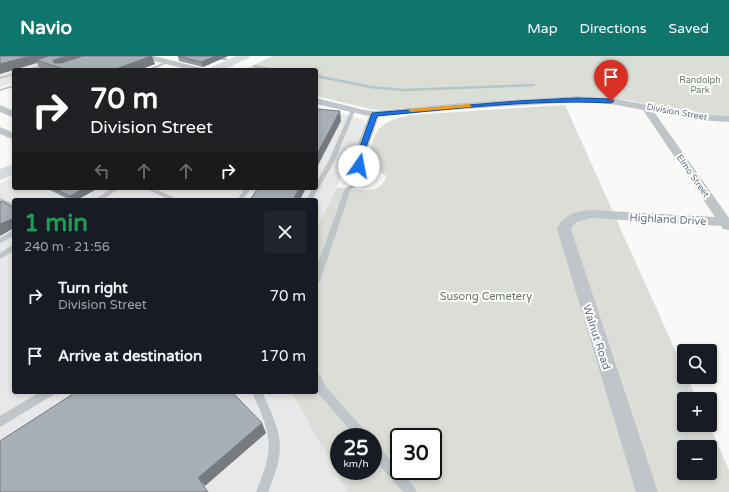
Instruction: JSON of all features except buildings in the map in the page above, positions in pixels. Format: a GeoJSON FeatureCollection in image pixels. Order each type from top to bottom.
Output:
{"type":"FeatureCollection","features":[{"type":"Feature","properties":{"kind":"main road"},"geometry":{"type":"LineString","coordinates":[[220,68],[250,57]]}},
{"type":"Feature","properties":{"kind":"main road"},"geometry":{"type":"LineString","coordinates":[[233,68],[250,57]]}},
{"type":"Feature","properties":{"kind":"main road"},"geometry":{"type":"LineString","coordinates":[[0,165],[12,159]]}},
{"type":"Feature","properties":{"kind":"main road"},"geometry":{"type":"LineString","coordinates":[[0,175],[12,170]]}},
{"type":"Feature","properties":{"kind":"street"},"geometry":{"type":"LineString","coordinates":[[145,56],[191,68]]}},
{"type":"Feature","properties":{"kind":"street","name":"Division Street"},"geometry":{"type":"LineString","coordinates":[[318,102],[354,111],[374,114],[463,106],[577,99],[611,101],[696,117],[729,119]]}},
{"type":"Feature","properties":{"kind":"street","name":"Elmo Street"},"geometry":{"type":"LineString","coordinates":[[646,107],[656,124],[727,224]]}},
{"type":"Feature","properties":{"kind":"street"},"geometry":{"type":"LineString","coordinates":[[0,108],[12,114]]}},
{"type":"Feature","properties":{"kind":"street"},"geometry":{"type":"LineString","coordinates":[[366,181],[359,166],[359,158],[374,114]]}},
{"type":"Feature","properties":{"kind":"street"},"geometry":{"type":"LineString","coordinates":[[656,124],[672,119],[696,117]]}},
{"type":"Feature","properties":{"kind":"street"},"geometry":{"type":"LineString","coordinates":[[0,130],[12,136]]}},
{"type":"Feature","properties":{"kind":"street","name":"Walnut Road"},"geometry":{"type":"LineString","coordinates":[[607,215],[582,215],[573,217],[566,222],[564,232],[647,492]]}},
{"type":"Feature","properties":{"kind":"street","name":"Highland Drive"},"geometry":{"type":"LineString","coordinates":[[607,215],[727,224]]}},
{"type":"Feature","properties":{"kind":"lane"},"geometry":{"type":"LineString","coordinates":[[34,68],[58,61]]}},
{"type":"Feature","properties":{"kind":"lane"},"geometry":{"type":"LineString","coordinates":[[155,67],[168,62]]}},
{"type":"Feature","properties":{"kind":"lane"},"geometry":{"type":"LineString","coordinates":[[0,78],[12,75]]}},
{"type":"Feature","properties":{"kind":"lane"},"geometry":{"type":"LineString","coordinates":[[0,90],[12,86]]}},
{"type":"Feature","properties":{"kind":"lane"},"geometry":{"type":"LineString","coordinates":[[6,88],[12,91]]}},
{"type":"Feature","properties":{"kind":"lane"},"geometry":{"type":"LineString","coordinates":[[318,185],[331,162],[354,111]]}},
{"type":"Feature","properties":{"kind":"lane"},"geometry":{"type":"LineString","coordinates":[[318,275],[348,188],[366,181]]}},
{"type":"Feature","properties":{"kind":"lane"},"geometry":{"type":"LineString","coordinates":[[100,198],[114,190]]}},
{"type":"Feature","properties":{"kind":"lane"},"geometry":{"type":"LineString","coordinates":[[152,190],[171,198]]}},
{"type":"Feature","properties":{"kind":"lane"},"geometry":{"type":"LineString","coordinates":[[0,200],[12,207]]}},
{"type":"Feature","properties":{"kind":"lane"},"geometry":{"type":"LineString","coordinates":[[0,241],[12,234]]}},
{"type":"Feature","properties":{"kind":"lane"},"geometry":{"type":"LineString","coordinates":[[0,256],[12,249]]}},
{"type":"Feature","properties":{"kind":"lane"},"geometry":{"type":"LineString","coordinates":[[318,382],[322,390],[355,428]]}},
{"type":"Feature","properties":{"kind":"lane"},"geometry":{"type":"LineString","coordinates":[[0,422],[46,394]]}},
{"type":"Feature","properties":{"kind":"lane"},"geometry":{"type":"LineString","coordinates":[[258,394],[274,430],[276,449],[272,470],[262,492]]}},
{"type":"Feature","properties":{"kind":"lane"},"geometry":{"type":"LineString","coordinates":[[382,459],[411,492]]}},
{"type":"Feature","properties":{"kind":"shaded area"},"geometry":{"type":"Polygon","coordinates":[[[0,56],[97,56],[59,68],[12,68],[12,83],[0,87],[0,56]]]}},
{"type":"Feature","properties":{"kind":"shaded area"},"geometry":{"type":"Polygon","coordinates":[[[318,108],[364,120],[366,126],[318,225],[318,198],[12,198],[12,394],[292,394],[330,460],[330,480],[341,480],[348,492],[0,492],[0,183],[12,178],[12,190],[318,190],[318,108]]]}},
{"type":"Feature","properties":{"kind":"green space","name":"Randolph Park"},"geometry":{"type":"Polygon","coordinates":[[[273,56],[729,56],[729,117],[684,113],[627,100],[581,96],[380,110],[370,109],[318,96],[318,68],[247,68],[273,56]]]}},
{"type":"Feature","properties":{"kind":"green space","name":"Susong Cemetery"},"geometry":{"type":"Polygon","coordinates":[[[565,105],[677,354],[677,384],[690,384],[694,392],[677,392],[677,432],[712,432],[716,440],[677,440],[677,480],[717,480],[717,443],[729,470],[729,492],[348,492],[341,480],[382,480],[382,428],[330,428],[330,460],[292,394],[318,394],[318,225],[337,187],[366,190],[379,187],[383,183],[386,176],[367,163],[375,135],[379,129],[391,121],[412,115],[565,105]]]}},
{"type":"Feature","properties":{"kind":"waterway"},"geometry":{"type":"LineString","coordinates":[[215,58],[226,59]]}},
{"type":"Feature","properties":{"kind":"waterway"},"geometry":{"type":"LineString","coordinates":[[254,66],[264,68]]}},
{"type":"Feature","properties":{"kind":"waterway"},"geometry":{"type":"LineString","coordinates":[[318,76],[371,87],[403,90],[534,85]]}},
{"type":"Feature","properties":{"kind":"slow traffic"},"geometry":{"type":"LineString","coordinates":[[411,110],[469,106]]}},
{"type":"Feature","properties":{"kind":"route"},"geometry":{"type":"LineString","coordinates":[[359,166],[359,158],[374,114],[384,114],[407,110],[518,102],[577,99],[611,101]]}}]}
